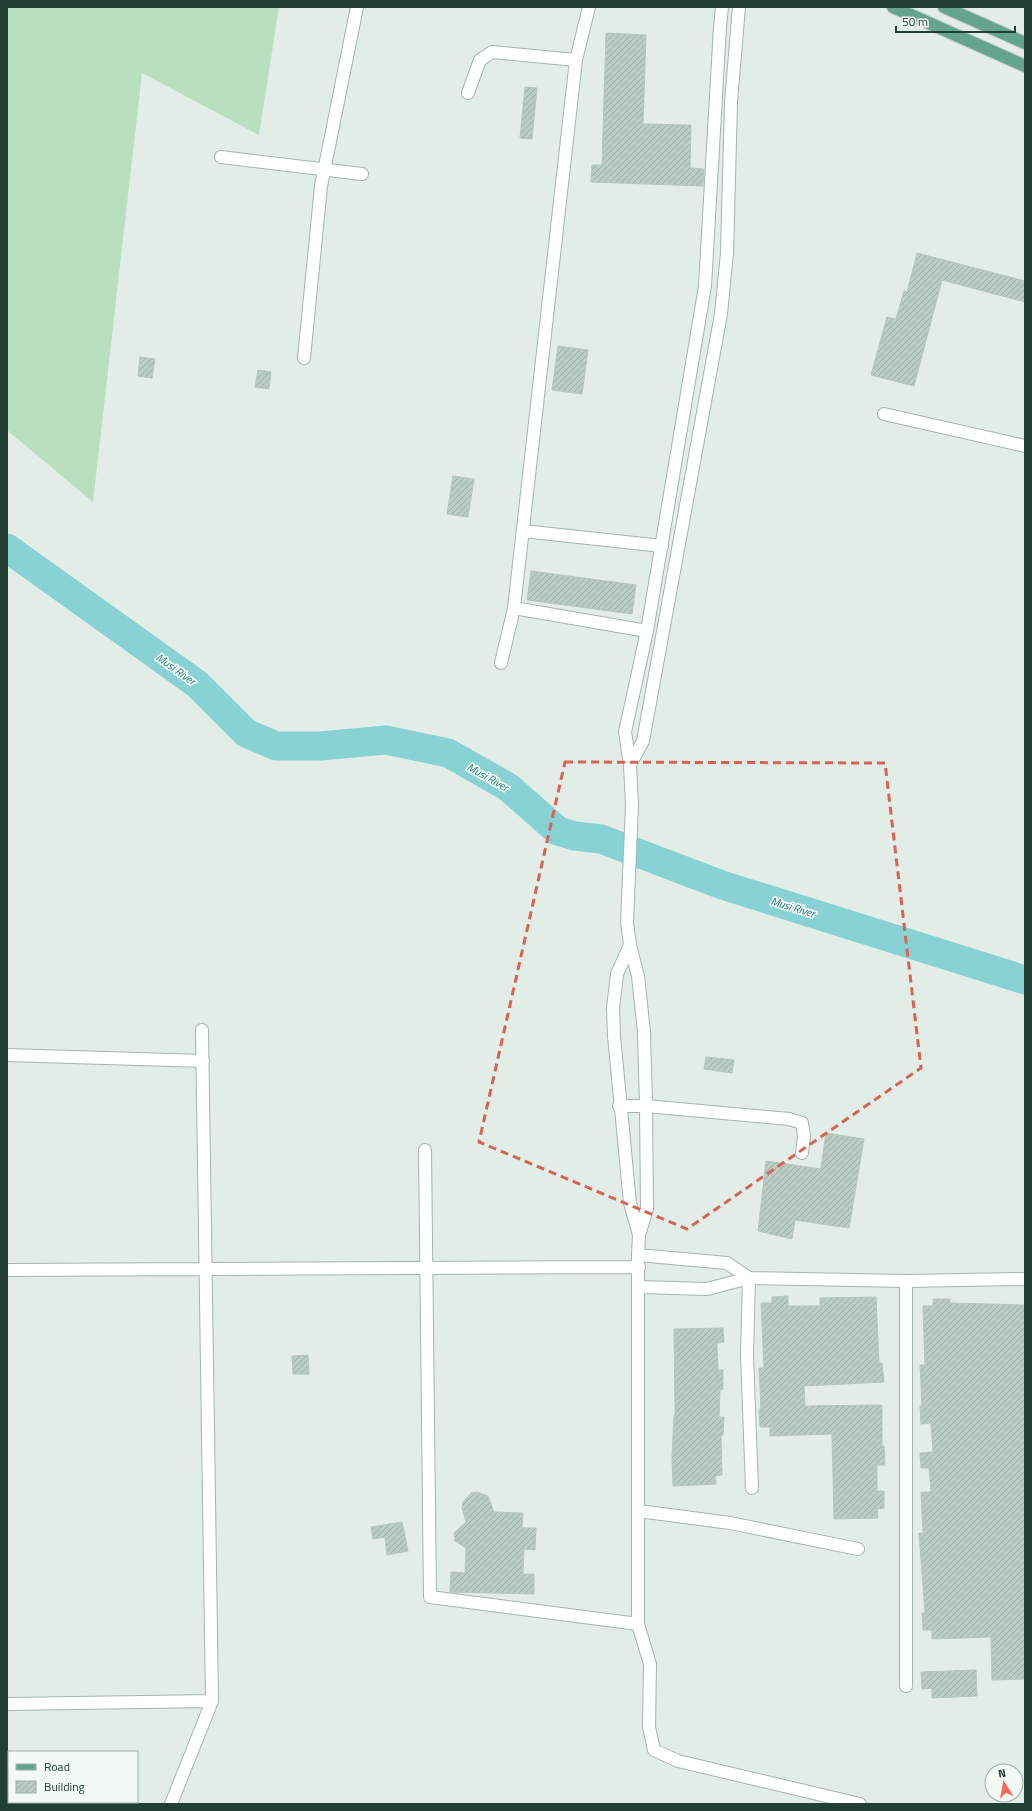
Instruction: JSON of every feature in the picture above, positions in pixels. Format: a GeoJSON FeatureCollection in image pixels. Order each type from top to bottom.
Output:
{"type":"FeatureCollection","features":[{"type":"Feature","properties":{"kind":"main road"},"geometry":{"type":"LineString","coordinates":[[893,7],[1025,66]]}},
{"type":"Feature","properties":{"kind":"main road"},"geometry":{"type":"LineString","coordinates":[[944,7],[1025,44]]}},
{"type":"Feature","properties":{"kind":"street"},"geometry":{"type":"LineString","coordinates":[[304,358],[321,186],[357,7]]}},
{"type":"Feature","properties":{"kind":"street"},"geometry":{"type":"LineString","coordinates":[[501,663],[514,608],[576,60],[589,7]]}},
{"type":"Feature","properties":{"kind":"street"},"geometry":{"type":"LineString","coordinates":[[722,7],[706,281],[647,631],[626,732],[630,765],[632,805],[627,923],[630,945],[638,976],[644,1024],[646,1106],[647,1209],[640,1235],[639,1261],[638,1624],[650,1664],[649,1727],[654,1750],[678,1761],[860,1804]]}},
{"type":"Feature","properties":{"kind":"street"},"geometry":{"type":"LineString","coordinates":[[630,765],[643,741],[721,314],[724,286],[731,102],[740,7]]}},
{"type":"Feature","properties":{"kind":"street"},"geometry":{"type":"LineString","coordinates":[[719,42],[736,44]]}},
{"type":"Feature","properties":{"kind":"street"},"geometry":{"type":"LineString","coordinates":[[468,93],[480,60],[492,52],[576,60]]}},
{"type":"Feature","properties":{"kind":"street"},"geometry":{"type":"LineString","coordinates":[[221,157],[362,174]]}},
{"type":"Feature","properties":{"kind":"street"},"geometry":{"type":"LineString","coordinates":[[711,190],[728,191]]}},
{"type":"Feature","properties":{"kind":"street"},"geometry":{"type":"LineString","coordinates":[[706,281],[724,286]]}},
{"type":"Feature","properties":{"kind":"street"},"geometry":{"type":"LineString","coordinates":[[688,394],[705,398]]}},
{"type":"Feature","properties":{"kind":"street"},"geometry":{"type":"LineString","coordinates":[[884,414],[1025,446]]}},
{"type":"Feature","properties":{"kind":"street"},"geometry":{"type":"LineString","coordinates":[[677,455],[694,461]]}},
{"type":"Feature","properties":{"kind":"street"},"geometry":{"type":"LineString","coordinates":[[523,531],[662,546]]}},
{"type":"Feature","properties":{"kind":"street"},"geometry":{"type":"LineString","coordinates":[[514,608],[647,631]]}},
{"type":"Feature","properties":{"kind":"street"},"geometry":{"type":"LineString","coordinates":[[630,945],[617,974],[613,1008],[619,1106],[630,1202],[640,1235]]}},
{"type":"Feature","properties":{"kind":"street"},"geometry":{"type":"LineString","coordinates":[[171,1804],[212,1701],[202,1030]]}},
{"type":"Feature","properties":{"kind":"street"},"geometry":{"type":"LineString","coordinates":[[7,1055],[203,1061]]}},
{"type":"Feature","properties":{"kind":"street"},"geometry":{"type":"LineString","coordinates":[[619,1106],[646,1106],[789,1119],[802,1123],[804,1136],[802,1153]]}},
{"type":"Feature","properties":{"kind":"street"},"geometry":{"type":"LineString","coordinates":[[425,1150],[430,1597],[638,1624]]}},
{"type":"Feature","properties":{"kind":"street"},"geometry":{"type":"LineString","coordinates":[[7,1270],[426,1268],[639,1261],[727,1263],[749,1278]]}},
{"type":"Feature","properties":{"kind":"street"},"geometry":{"type":"LineString","coordinates":[[749,1278],[747,1355],[752,1488]]}},
{"type":"Feature","properties":{"kind":"street"},"geometry":{"type":"LineString","coordinates":[[639,1288],[707,1289],[749,1278],[906,1281],[1025,1279]]}},
{"type":"Feature","properties":{"kind":"street"},"geometry":{"type":"LineString","coordinates":[[906,1281],[906,1686]]}},
{"type":"Feature","properties":{"kind":"street"},"geometry":{"type":"LineString","coordinates":[[638,1511],[730,1524],[858,1549]]}},
{"type":"Feature","properties":{"kind":"street"},"geometry":{"type":"LineString","coordinates":[[7,1704],[212,1701]]}},
{"type":"Feature","properties":{"kind":"highlighted area"},"geometry":{"type":"Polygon","coordinates":[[[565,762],[885,763],[921,1068],[687,1229],[479,1142],[565,762]]]}},
{"type":"Feature","properties":{"kind":"green space"},"geometry":{"type":"Polygon","coordinates":[[[7,7],[279,7],[259,135],[142,73],[93,502],[7,430],[7,7]]]}},
{"type":"Feature","properties":{"kind":"building"},"geometry":{"type":"Polygon","coordinates":[[[606,33],[646,35],[643,124],[691,125],[690,168],[704,169],[703,186],[591,182],[592,165],[602,165],[606,33]]]}},
{"type":"Feature","properties":{"kind":"building"},"geometry":{"type":"Polygon","coordinates":[[[525,87],[537,88],[532,139],[520,138],[525,87]]]}},
{"type":"Feature","properties":{"kind":"building"},"geometry":{"type":"Polygon","coordinates":[[[917,253],[1025,281],[1025,302],[942,280],[914,386],[871,375],[887,317],[896,319],[904,291],[907,292],[917,253]]]}},
{"type":"Feature","properties":{"kind":"building"},"geometry":{"type":"Polygon","coordinates":[[[558,346],[588,350],[582,394],[552,390],[558,346]]]}},
{"type":"Feature","properties":{"kind":"building"},"geometry":{"type":"Polygon","coordinates":[[[140,357],[155,359],[152,378],[138,376],[140,357]]]}},
{"type":"Feature","properties":{"kind":"building"},"geometry":{"type":"Polygon","coordinates":[[[258,370],[271,372],[269,389],[255,387],[258,370]]]}},
{"type":"Feature","properties":{"kind":"building"},"geometry":{"type":"Polygon","coordinates":[[[453,476],[474,479],[468,517],[447,514],[453,476]]]}},
{"type":"Feature","properties":{"kind":"building"},"geometry":{"type":"Polygon","coordinates":[[[531,571],[636,585],[632,614],[527,600],[531,571]]]}},
{"type":"Feature","properties":{"kind":"building"},"geometry":{"type":"Polygon","coordinates":[[[706,1057],[734,1060],[732,1073],[704,1069],[706,1057]]]}},
{"type":"Feature","properties":{"kind":"building"},"geometry":{"type":"Polygon","coordinates":[[[826,1133],[864,1139],[849,1228],[795,1220],[792,1239],[758,1231],[766,1161],[821,1169],[826,1133]]]}},
{"type":"Feature","properties":{"kind":"building"},"geometry":{"type":"Polygon","coordinates":[[[788,1296],[788,1306],[820,1306],[820,1298],[876,1297],[879,1363],[882,1363],[884,1382],[804,1386],[805,1406],[882,1405],[882,1446],[884,1446],[885,1465],[877,1465],[877,1491],[884,1491],[884,1508],[877,1509],[878,1518],[834,1519],[832,1434],[770,1436],[770,1427],[760,1427],[759,1409],[761,1409],[759,1368],[764,1368],[761,1303],[772,1303],[772,1297],[788,1296]]]}},
{"type":"Feature","properties":{"kind":"building"},"geometry":{"type":"Polygon","coordinates":[[[933,1299],[950,1299],[950,1303],[1025,1305],[1025,1679],[992,1680],[991,1637],[932,1639],[932,1630],[923,1630],[922,1613],[925,1613],[919,1533],[923,1533],[921,1492],[931,1492],[929,1468],[921,1468],[920,1453],[933,1452],[931,1423],[921,1424],[920,1406],[922,1406],[920,1365],[925,1365],[923,1306],[933,1306],[933,1299]]]}},
{"type":"Feature","properties":{"kind":"building"},"geometry":{"type":"Polygon","coordinates":[[[723,1328],[724,1342],[717,1343],[718,1370],[723,1370],[723,1389],[720,1390],[719,1417],[724,1417],[723,1435],[721,1435],[722,1475],[715,1476],[716,1484],[673,1486],[672,1457],[675,1415],[674,1329],[723,1328]]]}},
{"type":"Feature","properties":{"kind":"building"},"geometry":{"type":"Polygon","coordinates":[[[308,1355],[309,1374],[293,1374],[292,1356],[308,1355]]]}},
{"type":"Feature","properties":{"kind":"building"},"geometry":{"type":"Polygon","coordinates":[[[477,1492],[488,1496],[494,1512],[523,1513],[522,1528],[536,1528],[535,1550],[524,1549],[523,1574],[534,1574],[534,1594],[450,1592],[451,1572],[465,1573],[466,1548],[455,1541],[454,1533],[466,1522],[462,1508],[463,1502],[471,1493],[477,1492]]]}},
{"type":"Feature","properties":{"kind":"building"},"geometry":{"type":"Polygon","coordinates":[[[402,1522],[408,1551],[387,1555],[385,1537],[373,1539],[371,1527],[402,1522]]]}},
{"type":"Feature","properties":{"kind":"building"},"geometry":{"type":"Polygon","coordinates":[[[976,1670],[977,1696],[932,1698],[932,1688],[922,1689],[921,1672],[976,1670]]]}},
{"type":"Feature","properties":{"kind":"waterway","name":"Musi River"},"geometry":{"type":"LineString","coordinates":[[7,548],[197,684],[246,733],[276,746],[320,746],[386,740],[448,753],[508,787],[558,831],[575,836],[601,839],[722,885],[1025,980]]}}]}
